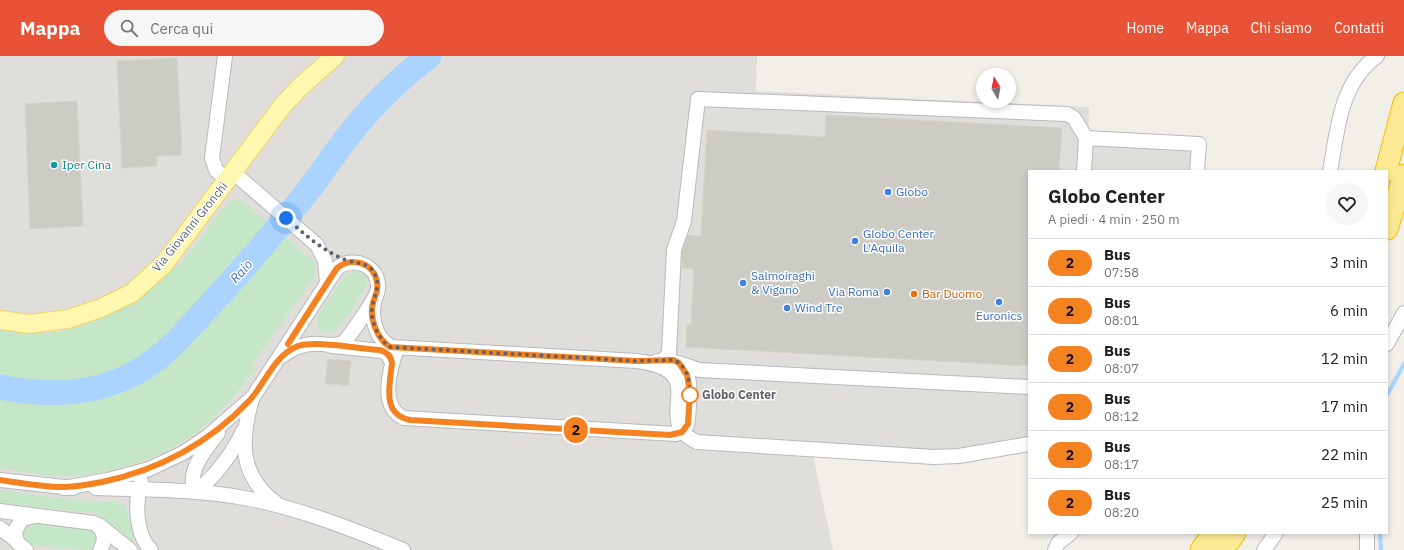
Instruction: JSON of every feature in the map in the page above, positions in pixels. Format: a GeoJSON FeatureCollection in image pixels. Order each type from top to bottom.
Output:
{"type":"FeatureCollection","features":[{"type":"Feature","properties":{"kind":"highway"},"geometry":{"type":"LineString","coordinates":[[1386,170],[1404,103]]}},
{"type":"Feature","properties":{"kind":"highway"},"geometry":{"type":"LineString","coordinates":[[1388,226],[1404,176]]}},
{"type":"Feature","properties":{"kind":"highway"},"geometry":{"type":"LineString","coordinates":[[1201,550],[1212,534]]}},
{"type":"Feature","properties":{"kind":"highway"},"geometry":{"type":"LineString","coordinates":[[1223,550],[1234,534]]}},
{"type":"Feature","properties":{"kind":"main road","name":"Via Giovanni Gronchi"},"geometry":{"type":"LineString","coordinates":[[0,320],[29,324],[68,319],[101,308],[132,293],[164,264],[231,177],[283,105],[300,87],[335,56]]}},
{"type":"Feature","properties":{"kind":"street"},"geometry":{"type":"LineString","coordinates":[[225,56],[212,158],[216,170],[255,191],[317,245],[351,262],[363,264],[372,270],[378,284],[372,311],[375,326],[386,344],[397,348]]}},
{"type":"Feature","properties":{"kind":"street"},"geometry":{"type":"LineString","coordinates":[[1330,170],[1348,90],[1357,75],[1377,56]]}},
{"type":"Feature","properties":{"kind":"street"},"geometry":{"type":"LineString","coordinates":[[664,360],[669,352],[674,250],[684,221],[698,99],[1067,114],[1074,118],[1086,138],[1084,170]]}},
{"type":"Feature","properties":{"kind":"street"},"geometry":{"type":"LineString","coordinates":[[1086,138],[1199,144],[1197,170]]}},
{"type":"Feature","properties":{"kind":"street"},"geometry":{"type":"LineString","coordinates":[[317,245],[325,261],[327,283]]}},
{"type":"Feature","properties":{"kind":"street"},"geometry":{"type":"LineString","coordinates":[[195,491],[192,480],[197,465],[214,439],[234,415],[253,397],[337,268],[351,262]]}},
{"type":"Feature","properties":{"kind":"street"},"geometry":{"type":"LineString","coordinates":[[306,314],[307,329],[312,337],[326,345],[343,343],[376,293]]}},
{"type":"Feature","properties":{"kind":"street"},"geometry":{"type":"LineString","coordinates":[[1388,342],[1404,313]]}},
{"type":"Feature","properties":{"kind":"street"},"geometry":{"type":"LineString","coordinates":[[280,357],[301,345],[326,345],[380,350],[397,348],[637,361],[674,360],[699,370],[1028,387]]}},
{"type":"Feature","properties":{"kind":"street"},"geometry":{"type":"LineString","coordinates":[[397,348],[392,363],[390,403],[395,412],[404,418],[680,435],[705,444],[934,457],[959,456],[1028,444]]}},
{"type":"Feature","properties":{"kind":"street"},"geometry":{"type":"LineString","coordinates":[[380,350],[388,354],[392,363]]}},
{"type":"Feature","properties":{"kind":"street"},"geometry":{"type":"LineString","coordinates":[[637,361],[666,368],[676,379],[680,435]]}},
{"type":"Feature","properties":{"kind":"street"},"geometry":{"type":"LineString","coordinates":[[679,363],[687,375],[690,392],[688,424],[680,435]]}},
{"type":"Feature","properties":{"kind":"street"},"geometry":{"type":"LineString","coordinates":[[195,491],[208,481],[240,438],[253,397]]}},
{"type":"Feature","properties":{"kind":"street"},"geometry":{"type":"LineString","coordinates":[[64,488],[108,480],[149,469],[182,453],[234,415]]}},
{"type":"Feature","properties":{"kind":"street"},"geometry":{"type":"LineString","coordinates":[[246,423],[244,446],[249,471],[259,487],[278,505]]}},
{"type":"Feature","properties":{"kind":"street"},"geometry":{"type":"LineString","coordinates":[[149,469],[142,478],[138,520],[139,530],[143,539],[151,550]]}},
{"type":"Feature","properties":{"kind":"street"},"geometry":{"type":"LineString","coordinates":[[0,480],[64,488],[195,491],[240,497],[278,505],[316,516],[403,550]]}},
{"type":"Feature","properties":{"kind":"street"},"geometry":{"type":"LineString","coordinates":[[0,511],[94,522],[108,531],[130,550]]}},
{"type":"Feature","properties":{"kind":"street"},"geometry":{"type":"LineString","coordinates":[[21,545],[15,531],[18,523],[27,516],[35,516]]}},
{"type":"Feature","properties":{"kind":"street"},"geometry":{"type":"LineString","coordinates":[[94,522],[101,528],[104,536],[103,545],[100,550]]}},
{"type":"Feature","properties":{"kind":"street"},"geometry":{"type":"LineString","coordinates":[[0,528],[21,545]]}},
{"type":"Feature","properties":{"kind":"street"},"geometry":{"type":"LineString","coordinates":[[1055,550],[1058,543],[1070,534]]}},
{"type":"Feature","properties":{"kind":"street"},"geometry":{"type":"LineString","coordinates":[[1264,550],[1275,534]]}},
{"type":"Feature","properties":{"kind":"street"},"geometry":{"type":"LineString","coordinates":[[1367,534],[1367,550]]}},
{"type":"Feature","properties":{"kind":"shaded area"},"geometry":{"type":"Polygon","coordinates":[[[0,56],[757,56],[756,91],[976,102],[976,108],[1016,108],[1016,103],[1089,107],[1088,132],[1204,138],[1202,170],[1028,170],[1028,450],[813,455],[833,550],[0,550],[0,56]]]}},
{"type":"Feature","properties":{"kind":"green space"},"geometry":{"type":"Polygon","coordinates":[[[232,199],[241,200],[313,261],[315,270],[314,277],[252,365],[256,368],[242,386],[215,417],[200,429],[184,441],[148,459],[108,471],[72,476],[40,475],[0,468],[0,330],[27,334],[53,332],[78,327],[102,318],[126,306],[148,291],[187,256],[232,199]]]}},
{"type":"Feature","properties":{"kind":"green space"},"geometry":{"type":"Polygon","coordinates":[[[353,272],[361,273],[366,277],[366,287],[338,329],[330,333],[324,332],[318,326],[318,315],[346,275],[353,272]]]}},
{"type":"Feature","properties":{"kind":"green space"},"geometry":{"type":"Polygon","coordinates":[[[0,490],[47,497],[113,501],[121,503],[128,512],[133,545],[102,517],[95,513],[0,503],[0,490]]]}},
{"type":"Feature","properties":{"kind":"green space"},"geometry":{"type":"Polygon","coordinates":[[[34,522],[91,528],[97,540],[95,546],[88,550],[32,545],[26,542],[23,534],[27,525],[34,522]]]}},
{"type":"Feature","properties":{"kind":"building"},"geometry":{"type":"Polygon","coordinates":[[[177,58],[182,155],[156,156],[157,166],[122,168],[117,61],[177,58]]]}},
{"type":"Feature","properties":{"kind":"building","name":"Iper Cina"},"geometry":{"type":"Polygon","coordinates":[[[77,101],[83,226],[30,229],[25,104],[77,101]]]}},
{"type":"Feature","properties":{"kind":"building","name":"Globo Center L'Aquila"},"geometry":{"type":"Polygon","coordinates":[[[826,115],[1062,128],[1059,170],[1028,170],[1028,366],[686,347],[687,325],[691,325],[694,269],[682,268],[682,252],[688,235],[701,236],[707,130],[825,137],[826,115]]]}},
{"type":"Feature","properties":{"kind":"building"},"geometry":{"type":"Polygon","coordinates":[[[328,359],[351,361],[348,386],[325,383],[328,359]]]}},
{"type":"Feature","properties":{"kind":"waterway","name":"Raio"},"geometry":{"type":"LineString","coordinates":[[0,387],[48,393],[80,391],[96,388],[127,377],[139,371],[162,355],[182,336],[223,291],[284,221],[344,141],[373,106],[400,80],[429,56]]}},
{"type":"Feature","properties":{"kind":"waterway"},"geometry":{"type":"LineString","coordinates":[[1388,393],[1404,364]]}},
{"type":"Feature","properties":{"kind":"waterway"},"geometry":{"type":"LineString","coordinates":[[1380,534],[1381,550]]}},
{"type":"Feature","properties":{"kind":"bus line","name":"2"},"geometry":{"type":"LineString","coordinates":[[0,480],[64,488],[128,476],[158,466],[207,437],[234,415],[253,397],[280,357],[301,345],[310,344],[380,350],[388,354],[392,363],[389,391],[390,403],[399,416],[410,420],[670,435],[684,431],[688,424],[690,392],[689,381],[684,368],[674,360],[637,361],[390,347],[386,344],[378,332],[372,317],[372,305],[378,289],[375,274],[368,266],[357,262],[346,263],[337,268],[288,344]]}},
{"type":"Feature","properties":{"kind":"place","name":"Iper Cina"},"geometry":{"type":"Point","coordinates":[54,165]}},
{"type":"Feature","properties":{"kind":"place","name":"Globo"},"geometry":{"type":"Point","coordinates":[888,192]}},
{"type":"Feature","properties":{"kind":"place","name":"Globo Center L'Aquila"},"geometry":{"type":"Point","coordinates":[855,241]}},
{"type":"Feature","properties":{"kind":"place","name":"Salmoiraghi & Viganò"},"geometry":{"type":"Point","coordinates":[743,283]}},
{"type":"Feature","properties":{"kind":"place","name":"Via Roma"},"geometry":{"type":"Point","coordinates":[887,292]}},
{"type":"Feature","properties":{"kind":"place","name":"Bar Duomo"},"geometry":{"type":"Point","coordinates":[914,294]}},
{"type":"Feature","properties":{"kind":"place","name":"Euronics"},"geometry":{"type":"Point","coordinates":[999,302]}},
{"type":"Feature","properties":{"kind":"place","name":"Wind Tre"},"geometry":{"type":"Point","coordinates":[787,308]}},
{"type":"Feature","properties":{"kind":"place","name":"Globo Center"},"geometry":{"type":"Point","coordinates":[690,395]}},
{"type":"Feature","properties":{"kind":"route"},"geometry":{"type":"LineString","coordinates":[[286,218],[317,245],[351,262],[357,262],[368,266],[372,270],[378,284],[378,289],[372,308],[373,320],[376,329],[386,344],[390,347],[637,361],[674,360],[684,368],[689,381],[690,395]]}}]}
